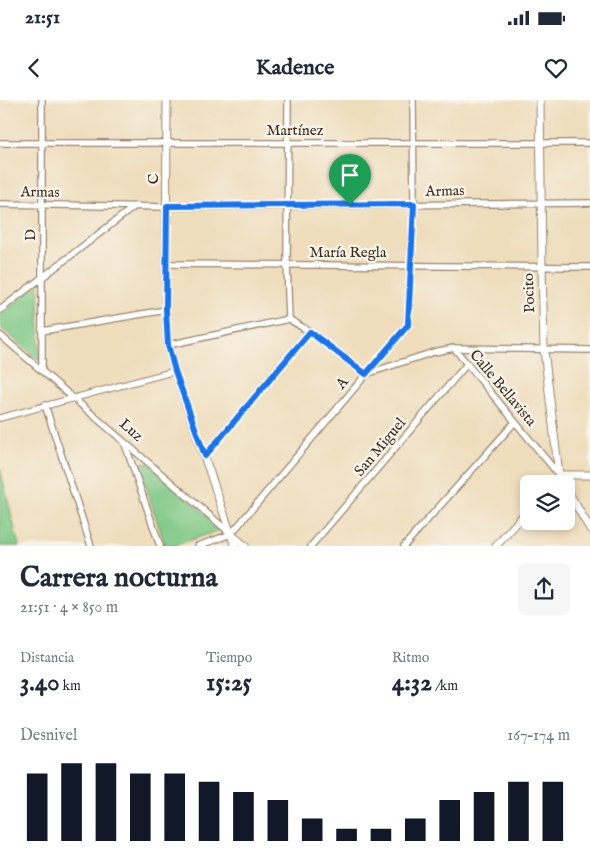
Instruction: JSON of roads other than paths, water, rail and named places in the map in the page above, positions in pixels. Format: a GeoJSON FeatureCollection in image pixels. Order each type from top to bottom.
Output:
{"type":"FeatureCollection","features":[{"type":"Feature","properties":{"kind":"street","name":"D"},"geometry":{"type":"LineString","coordinates":[[42,100],[42,371]]}},
{"type":"Feature","properties":{"kind":"street","name":"C"},"geometry":{"type":"LineString","coordinates":[[167,100],[166,310],[168,345],[175,371],[235,546]]}},
{"type":"Feature","properties":{"kind":"street"},"geometry":{"type":"LineString","coordinates":[[288,100],[287,265],[289,318]]}},
{"type":"Feature","properties":{"kind":"street","name":"A"},"geometry":{"type":"LineString","coordinates":[[198,546],[231,534],[408,325],[414,204],[413,100]]}},
{"type":"Feature","properties":{"kind":"street","name":"Pocito"},"geometry":{"type":"LineString","coordinates":[[540,100],[544,350],[559,475]]}},
{"type":"Feature","properties":{"kind":"street","name":"Martínez"},"geometry":{"type":"LineString","coordinates":[[0,142],[590,143]]}},
{"type":"Feature","properties":{"kind":"street","name":"Armas"},"geometry":{"type":"LineString","coordinates":[[0,204],[287,206],[590,203]]}},
{"type":"Feature","properties":{"kind":"street"},"geometry":{"type":"LineString","coordinates":[[0,310],[135,206]]}},
{"type":"Feature","properties":{"kind":"street","name":"María Regla"},"geometry":{"type":"LineString","coordinates":[[166,264],[590,267]]}},
{"type":"Feature","properties":{"kind":"street"},"geometry":{"type":"LineString","coordinates":[[42,331],[166,310]]}},
{"type":"Feature","properties":{"kind":"street"},"geometry":{"type":"LineString","coordinates":[[168,345],[289,318],[366,374]]}},
{"type":"Feature","properties":{"kind":"street"},"geometry":{"type":"LineString","coordinates":[[205,456],[310,332]]}},
{"type":"Feature","properties":{"kind":"street","name":"Luz"},"geometry":{"type":"LineString","coordinates":[[0,335],[245,546]]}},
{"type":"Feature","properties":{"kind":"street"},"geometry":{"type":"LineString","coordinates":[[454,348],[590,350]]}},
{"type":"Feature","properties":{"kind":"street","name":"Calle Bellavista"},"geometry":{"type":"LineString","coordinates":[[366,374],[434,352],[454,348],[559,475]]}},
{"type":"Feature","properties":{"kind":"street","name":"San Miguel"},"geometry":{"type":"LineString","coordinates":[[311,546],[467,364]]}},
{"type":"Feature","properties":{"kind":"street"},"geometry":{"type":"LineString","coordinates":[[0,418],[175,371]]}},
{"type":"Feature","properties":{"kind":"street"},"geometry":{"type":"LineString","coordinates":[[45,406],[91,546]]}},
{"type":"Feature","properties":{"kind":"street"},"geometry":{"type":"LineString","coordinates":[[404,546],[515,422]]}},
{"type":"Feature","properties":{"kind":"street"},"geometry":{"type":"LineString","coordinates":[[125,442],[160,546]]}},
{"type":"Feature","properties":{"kind":"street"},"geometry":{"type":"LineString","coordinates":[[575,475],[590,475]]}},
{"type":"Feature","properties":{"kind":"street"},"geometry":{"type":"LineString","coordinates":[[575,503],[590,529]]}},
{"type":"Feature","properties":{"kind":"street"},"geometry":{"type":"LineString","coordinates":[[496,546],[520,519]]}}]}
